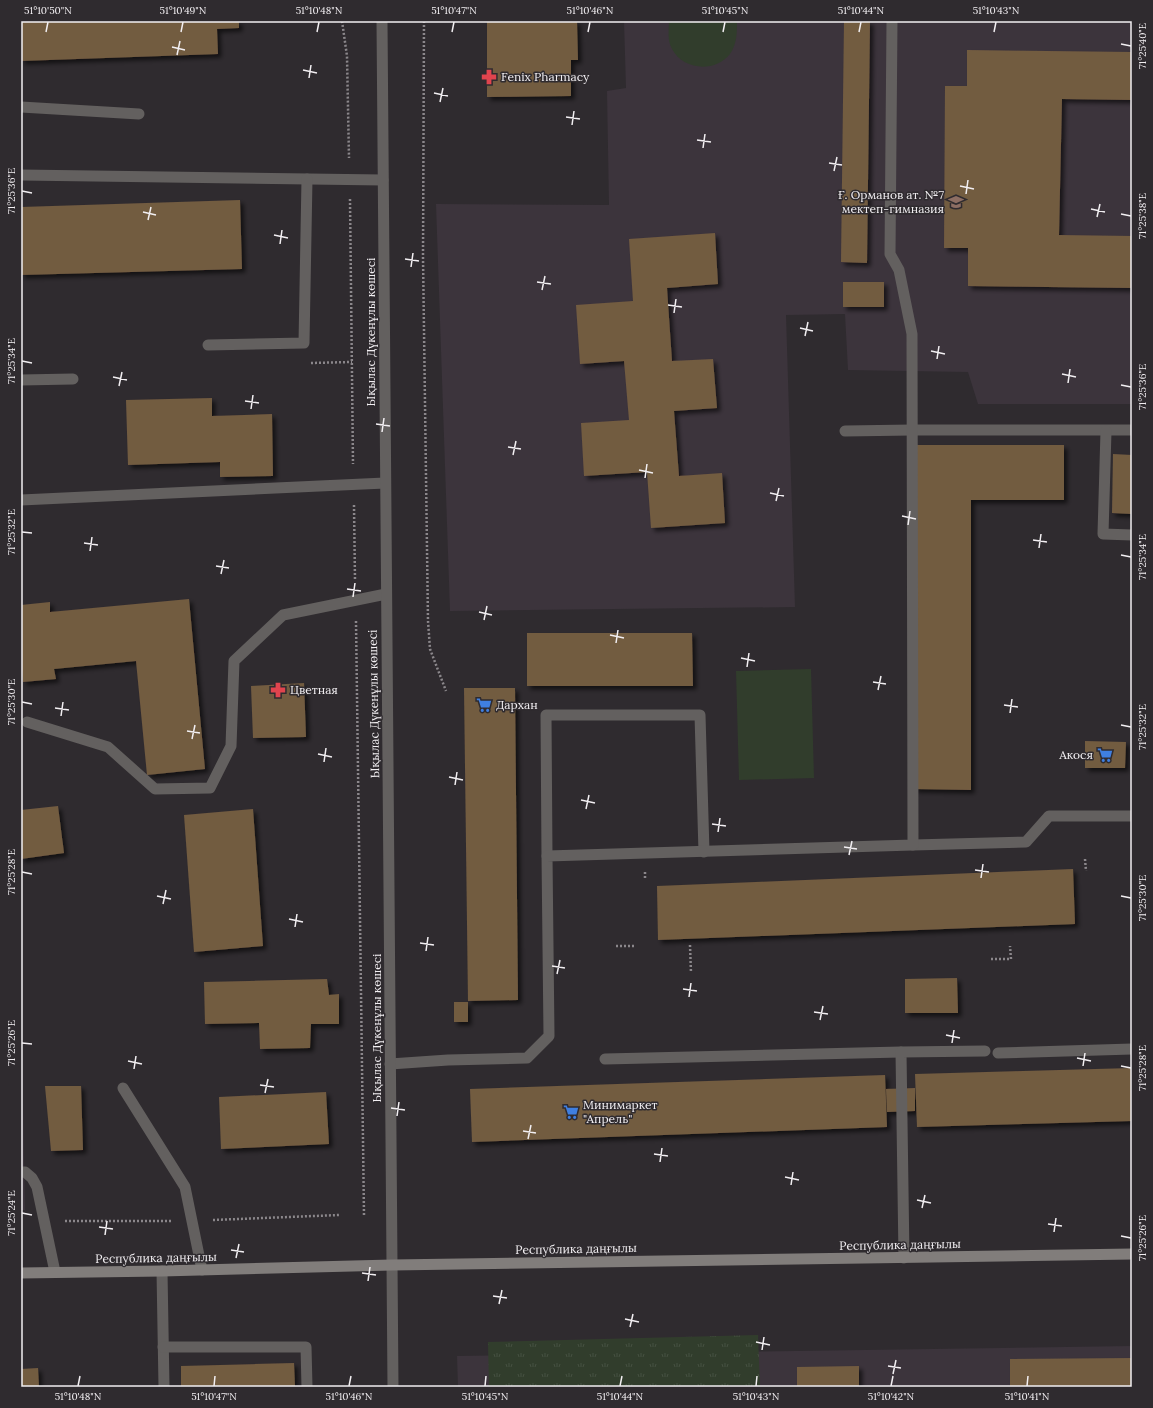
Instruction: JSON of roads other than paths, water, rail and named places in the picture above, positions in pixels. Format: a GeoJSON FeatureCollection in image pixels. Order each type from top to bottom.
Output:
{"type":"FeatureCollection","features":[{"type":"Feature","properties":{"kind":"main road","name":"Республика даңғылы"},"geometry":{"type":"LineString","coordinates":[[21,1273],[392,1265],[1132,1254]]}},
{"type":"Feature","properties":{"kind":"street","name":"Ықылас Дүкенұлы көшесі"},"geometry":{"type":"LineString","coordinates":[[382,21],[382,180],[393,1387]]}},
{"type":"Feature","properties":{"kind":"street"},"geometry":{"type":"LineString","coordinates":[[892,21],[890,254],[899,270],[912,334],[912,845]]}},
{"type":"Feature","properties":{"kind":"street"},"geometry":{"type":"LineString","coordinates":[[21,107],[139,114]]}},
{"type":"Feature","properties":{"kind":"street"},"geometry":{"type":"LineString","coordinates":[[21,175],[382,180]]}},
{"type":"Feature","properties":{"kind":"street"},"geometry":{"type":"LineString","coordinates":[[208,345],[304,343],[307,179]]}},
{"type":"Feature","properties":{"kind":"street"},"geometry":{"type":"LineString","coordinates":[[21,380],[73,379]]}},
{"type":"Feature","properties":{"kind":"street"},"geometry":{"type":"LineString","coordinates":[[845,431],[1132,430]]}},
{"type":"Feature","properties":{"kind":"street"},"geometry":{"type":"LineString","coordinates":[[1106,431],[1103,534],[1132,535]]}},
{"type":"Feature","properties":{"kind":"street"},"geometry":{"type":"LineString","coordinates":[[21,500],[385,483]]}},
{"type":"Feature","properties":{"kind":"street"},"geometry":{"type":"LineString","coordinates":[[27,722],[108,747],[155,789],[210,788],[231,746],[234,661],[283,615],[386,594]]}},
{"type":"Feature","properties":{"kind":"street"},"geometry":{"type":"LineString","coordinates":[[390,1064],[448,1060],[527,1058],[549,1036],[546,715],[700,715],[704,852]]}},
{"type":"Feature","properties":{"kind":"street"},"geometry":{"type":"LineString","coordinates":[[547,856],[1026,842],[1049,816],[1132,816]]}},
{"type":"Feature","properties":{"kind":"street"},"geometry":{"type":"LineString","coordinates":[[998,1053],[1132,1049]]}},
{"type":"Feature","properties":{"kind":"street"},"geometry":{"type":"LineString","coordinates":[[604,1059],[985,1051]]}},
{"type":"Feature","properties":{"kind":"street"},"geometry":{"type":"LineString","coordinates":[[901,1052],[904,1258]]}},
{"type":"Feature","properties":{"kind":"street"},"geometry":{"type":"LineString","coordinates":[[123,1088],[185,1187],[202,1270]]}},
{"type":"Feature","properties":{"kind":"street"},"geometry":{"type":"LineString","coordinates":[[21,1172],[25,1172],[32,1178],[37,1187],[55,1272]]}},
{"type":"Feature","properties":{"kind":"street"},"geometry":{"type":"LineString","coordinates":[[162,1271],[164,1387]]}},
{"type":"Feature","properties":{"kind":"street"},"geometry":{"type":"LineString","coordinates":[[163,1347],[306,1346],[307,1387]]}},
{"type":"Feature","properties":{"kind":"place","name":"Fenix Pharmacy"},"geometry":{"type":"Point","coordinates":[489,77]}},
{"type":"Feature","properties":{"kind":"place","name":"Ғ. Орманов ат. №7 мектеп-гимназия"},"geometry":{"type":"Point","coordinates":[956,202]}},
{"type":"Feature","properties":{"kind":"place","name":"Цветная"},"geometry":{"type":"Point","coordinates":[278,690]}},
{"type":"Feature","properties":{"kind":"place","name":"Дархан"},"geometry":{"type":"Point","coordinates":[484,705]}},
{"type":"Feature","properties":{"kind":"place","name":"Акося"},"geometry":{"type":"Point","coordinates":[1105,755]}},
{"type":"Feature","properties":{"kind":"place","name":"Минимаркет \"Апрель\""},"geometry":{"type":"Point","coordinates":[571,1112]}}]}
